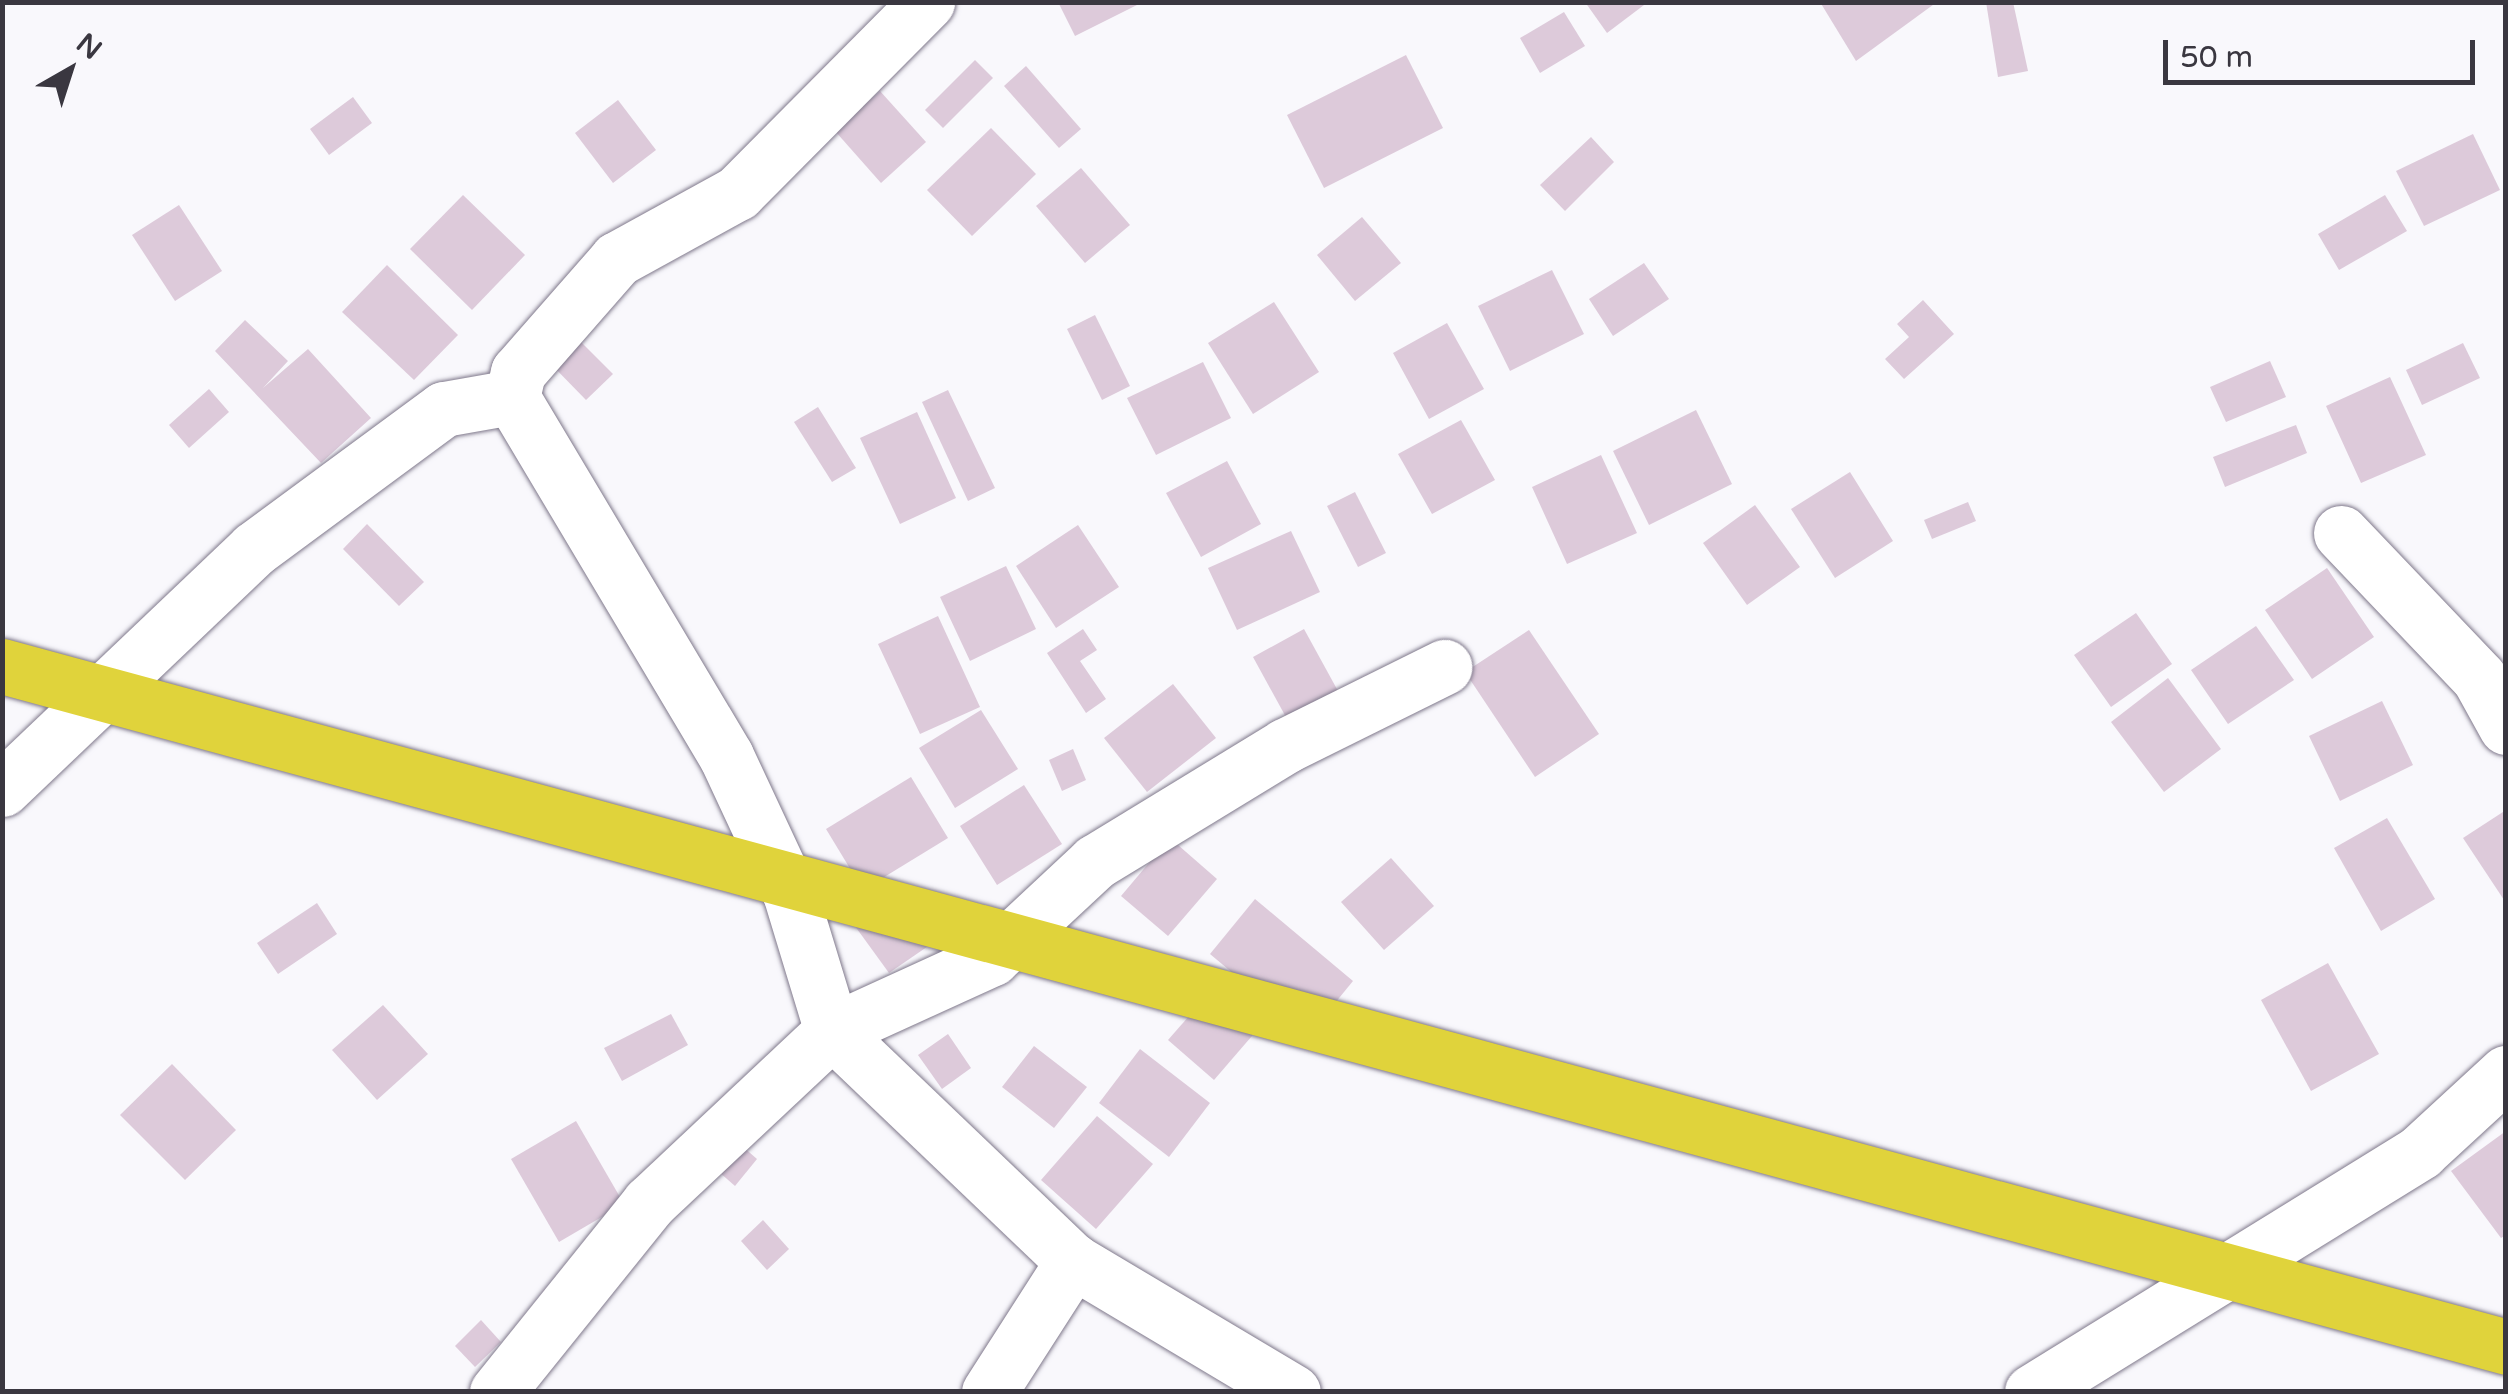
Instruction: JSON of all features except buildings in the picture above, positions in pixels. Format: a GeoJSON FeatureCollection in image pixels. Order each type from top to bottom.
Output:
{"type":"FeatureCollection","features":[{"type":"Feature","properties":{"kind":"highway"},"geometry":{"type":"LineString","coordinates":[[2,666],[2506,1347]]}},
{"type":"Feature","properties":{"kind":"street"},"geometry":{"type":"LineString","coordinates":[[927,2],[737,193],[617,259],[518,372],[512,396],[726,756],[790,893],[832,1031],[1073,1261],[1293,1392]]}},
{"type":"Feature","properties":{"kind":"street"},"geometry":{"type":"LineString","coordinates":[[2,789],[254,549],[444,409],[512,396]]}},
{"type":"Feature","properties":{"kind":"street"},"geometry":{"type":"LineString","coordinates":[[2341,533],[2480,678],[2506,726]]}},
{"type":"Feature","properties":{"kind":"street"},"geometry":{"type":"LineString","coordinates":[[497,1392],[650,1203],[832,1031],[992,958],[1094,862],[1285,746],[1444,667]]}},
{"type":"Feature","properties":{"kind":"street"},"geometry":{"type":"LineString","coordinates":[[2032,1392],[2420,1152],[2506,1073]]}},
{"type":"Feature","properties":{"kind":"street"},"geometry":{"type":"LineString","coordinates":[[989,1392],[1073,1261]]}}]}
